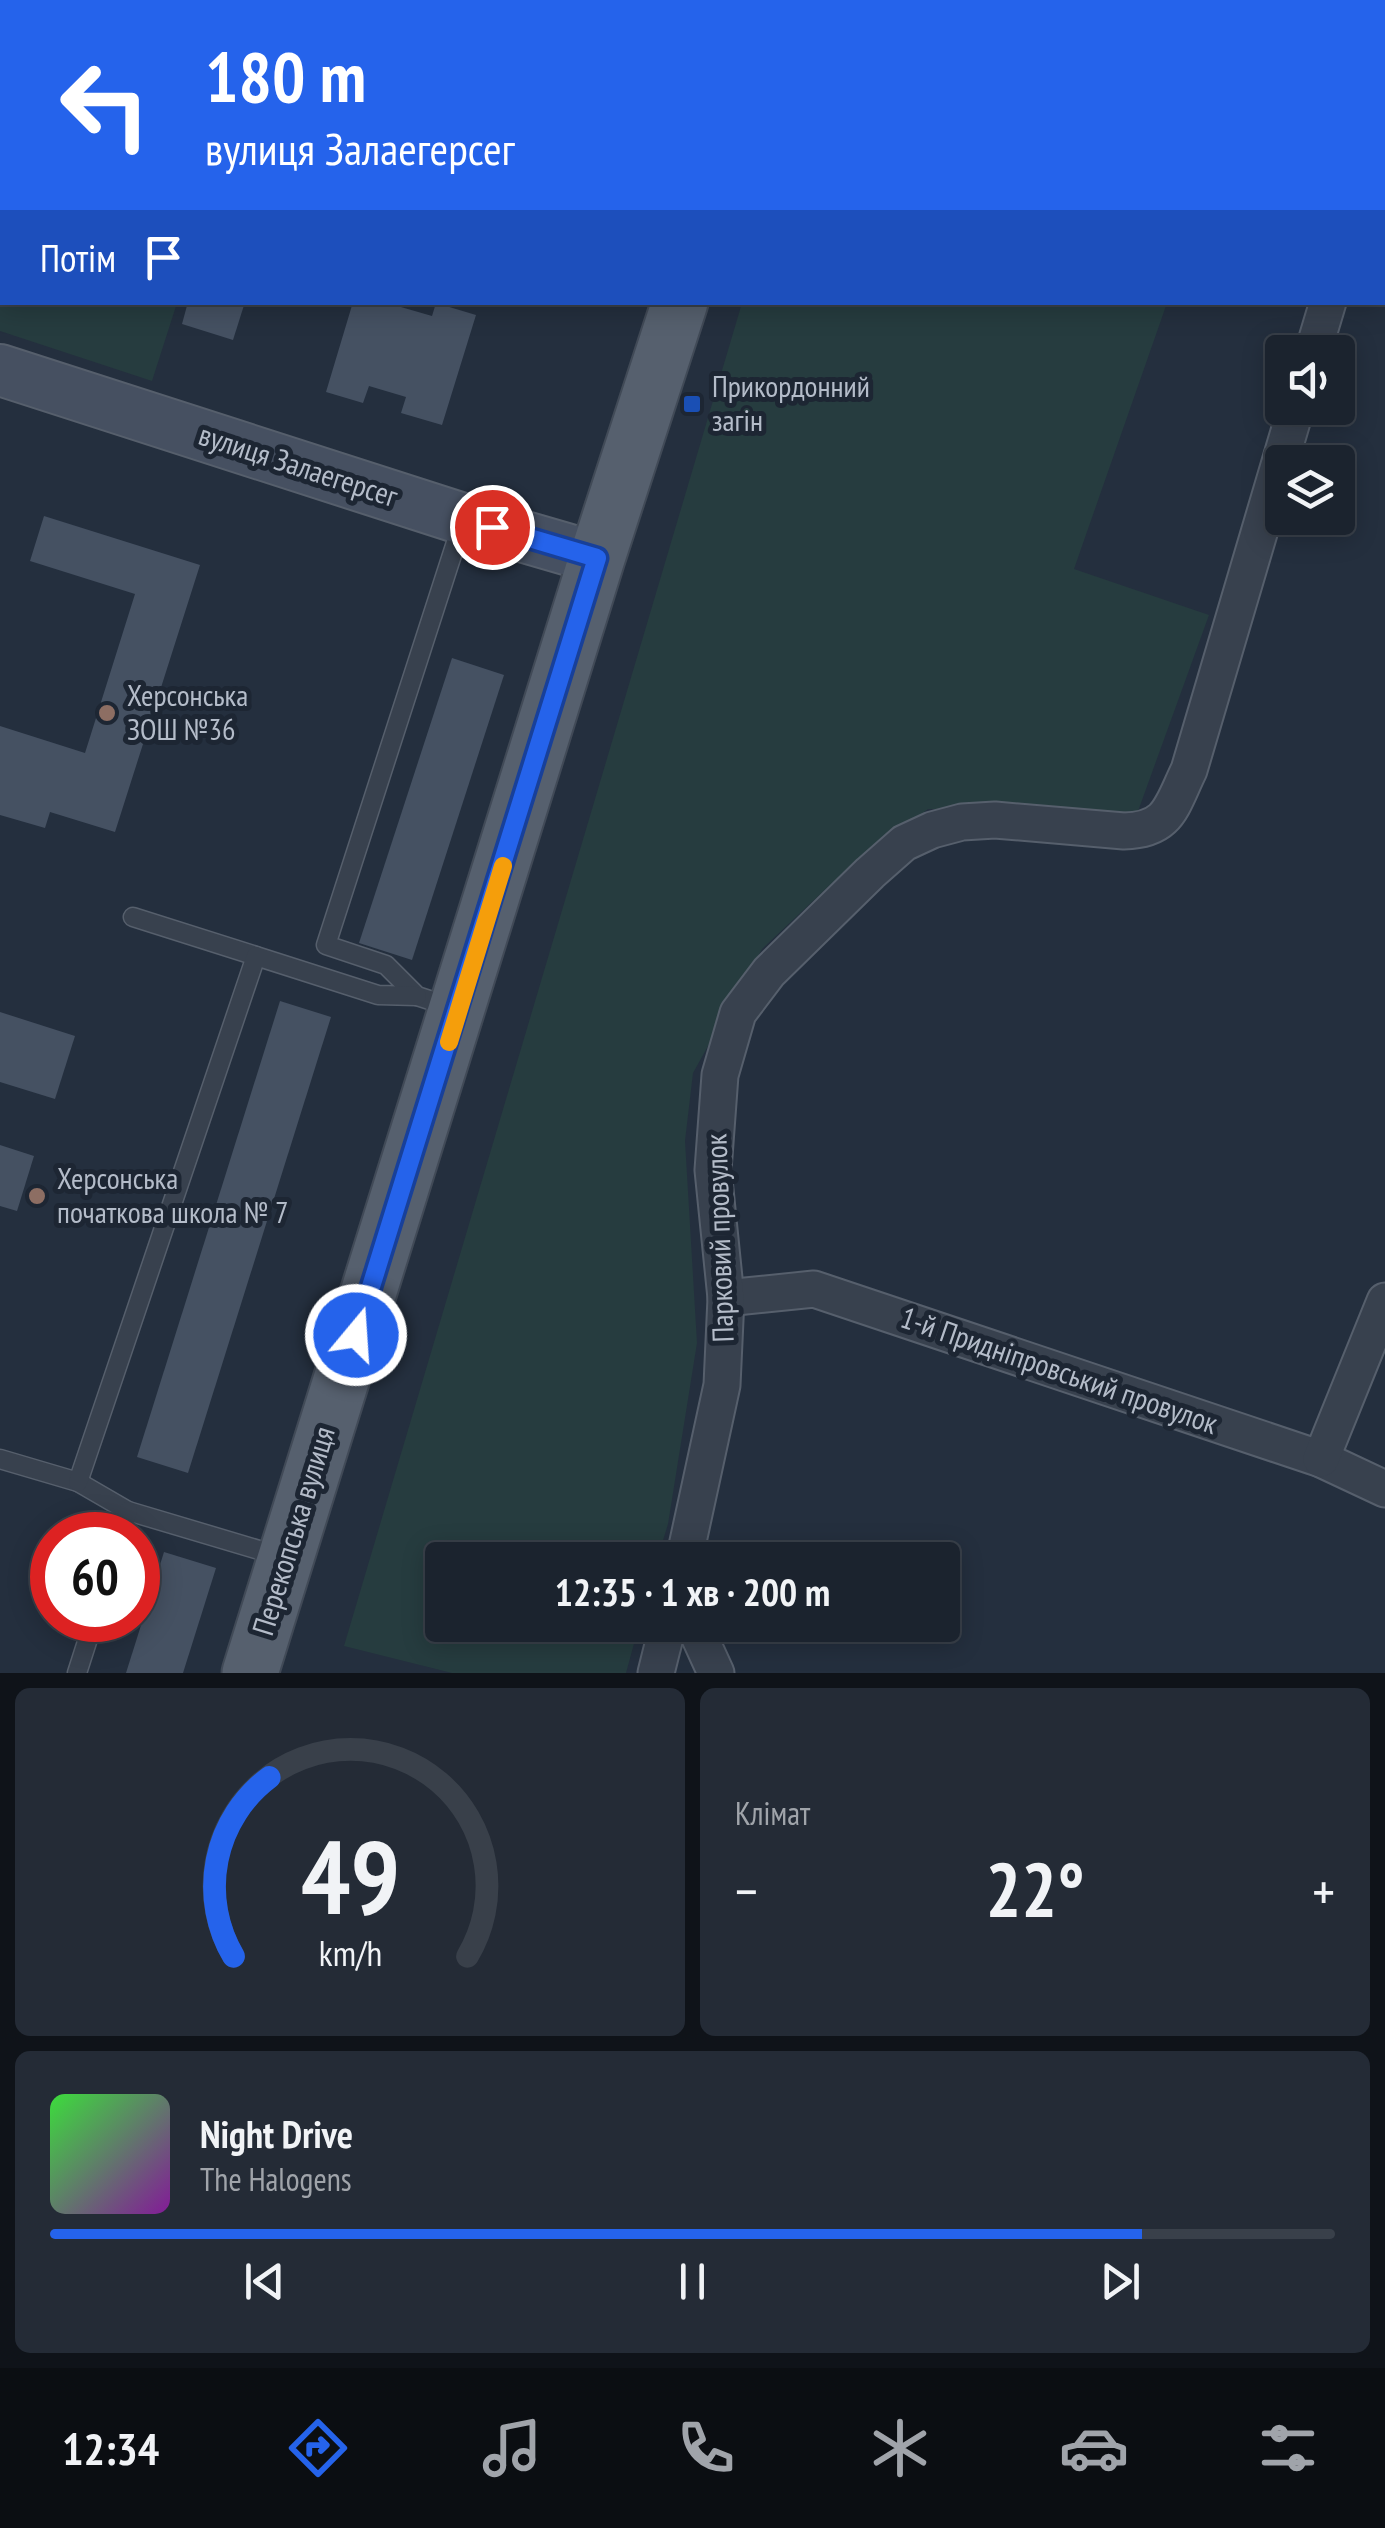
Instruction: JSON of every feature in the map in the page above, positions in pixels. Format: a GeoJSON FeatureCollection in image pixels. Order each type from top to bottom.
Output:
{"type":"FeatureCollection","features":[{"type":"Feature","properties":{"kind":"main road","name":"Перекопська вулиця"},"geometry":{"type":"LineString","coordinates":[[250,1673],[438,1003],[597,558],[679,305]]}},
{"type":"Feature","properties":{"kind":"main road","name":"вулиця Залаегерсег"},"geometry":{"type":"LineString","coordinates":[[0,370],[463,519],[597,558]]}},
{"type":"Feature","properties":{"kind":"street"},"geometry":{"type":"LineString","coordinates":[[1318,335],[1327,305]]}},
{"type":"Feature","properties":{"kind":"street","name":"Парковий провулок"},"geometry":{"type":"LineString","coordinates":[[688,1542],[722,1386],[726,1298],[713,1170],[720,1076],[738,1013],[768,972],[870,873],[904,844],[932,830],[962,822],[995,820],[1124,831],[1145,830],[1160,824],[1188,770],[1291,425]]}},
{"type":"Feature","properties":{"kind":"street","name":"1-й Придніпровський провулок"},"geometry":{"type":"LineString","coordinates":[[726,1298],[814,1289],[1322,1459],[1385,1488]]}},
{"type":"Feature","properties":{"kind":"street"},"geometry":{"type":"LineString","coordinates":[[1322,1459],[1385,1301]]}},
{"type":"Feature","properties":{"kind":"street"},"geometry":{"type":"LineString","coordinates":[[656,1673],[664,1642]]}},
{"type":"Feature","properties":{"kind":"street"},"geometry":{"type":"LineString","coordinates":[[702,1642],[716,1673]]}},
{"type":"Feature","properties":{"kind":"lane"},"geometry":{"type":"LineString","coordinates":[[438,1003],[386,965],[326,945],[463,519]]}},
{"type":"Feature","properties":{"kind":"lane"},"geometry":{"type":"LineString","coordinates":[[133,917],[378,995],[438,1003]]}},
{"type":"Feature","properties":{"kind":"lane"},"geometry":{"type":"LineString","coordinates":[[78,1482],[256,956]]}},
{"type":"Feature","properties":{"kind":"lane"},"geometry":{"type":"LineString","coordinates":[[0,1459],[78,1482],[128,1511],[284,1558]]}},
{"type":"Feature","properties":{"kind":"lane"},"geometry":{"type":"LineString","coordinates":[[77,1673],[87,1642]]}},
{"type":"Feature","properties":{"kind":"green space"},"geometry":{"type":"Polygon","coordinates":[[[0,305],[176,305],[152,381],[0,331],[0,305]]]}},
{"type":"Feature","properties":{"kind":"green space"},"geometry":{"type":"Polygon","coordinates":[[[741,305],[1166,305],[1074,569],[1209,615],[1137,814],[928,809],[831,884],[762,949],[693,1073],[685,1141],[697,1343],[662,1542],[425,1542],[425,1642],[634,1642],[626,1673],[452,1673],[344,1646],[741,305]]]}},
{"type":"Feature","properties":{"kind":"building"},"geometry":{"type":"Polygon","coordinates":[[[187,305],[244,305],[233,340],[182,324],[187,305]]]}},
{"type":"Feature","properties":{"kind":"building"},"geometry":{"type":"Polygon","coordinates":[[[352,305],[394,305],[432,316],[435,305],[443,305],[476,315],[442,425],[401,413],[406,397],[369,386],[363,403],[326,392],[352,305]]]}},
{"type":"Feature","properties":{"kind":"building"},"geometry":{"type":"Polygon","coordinates":[[[44,516],[200,565],[115,832],[50,812],[45,828],[0,815],[0,726],[85,753],[135,594],[30,561],[44,516]]]}},
{"type":"Feature","properties":{"kind":"building"},"geometry":{"type":"Polygon","coordinates":[[[452,658],[504,675],[412,960],[359,943],[452,658]]]}},
{"type":"Feature","properties":{"kind":"building"},"geometry":{"type":"Polygon","coordinates":[[[280,1001],[331,1017],[188,1473],[137,1457],[280,1001]]]}},
{"type":"Feature","properties":{"kind":"building"},"geometry":{"type":"Polygon","coordinates":[[[0,1012],[75,1036],[55,1099],[0,1082],[0,1012]]]}},
{"type":"Feature","properties":{"kind":"building"},"geometry":{"type":"Polygon","coordinates":[[[0,1145],[34,1156],[17,1211],[0,1206],[0,1145]]]}},
{"type":"Feature","properties":{"kind":"building"},"geometry":{"type":"Polygon","coordinates":[[[164,1552],[216,1568],[183,1673],[126,1673],[136,1642],[160,1642],[160,1565],[164,1552]]]}},
{"type":"Feature","properties":{"kind":"slow traffic"},"geometry":{"type":"LineString","coordinates":[[449,1042],[503,866]]}},
{"type":"Feature","properties":{"kind":"place","name":"Прикордонний загін"},"geometry":{"type":"Point","coordinates":[692,404]}},
{"type":"Feature","properties":{"kind":"place","name":"Херсонська ЗОШ №36"},"geometry":{"type":"Point","coordinates":[107,713]}},
{"type":"Feature","properties":{"kind":"place","name":"Херсонська початкова школа № 7"},"geometry":{"type":"Point","coordinates":[37,1196]}},
{"type":"Feature","properties":{"kind":"route"},"geometry":{"type":"LineString","coordinates":[[356,1335],[597,558],[492,527]]}}]}
